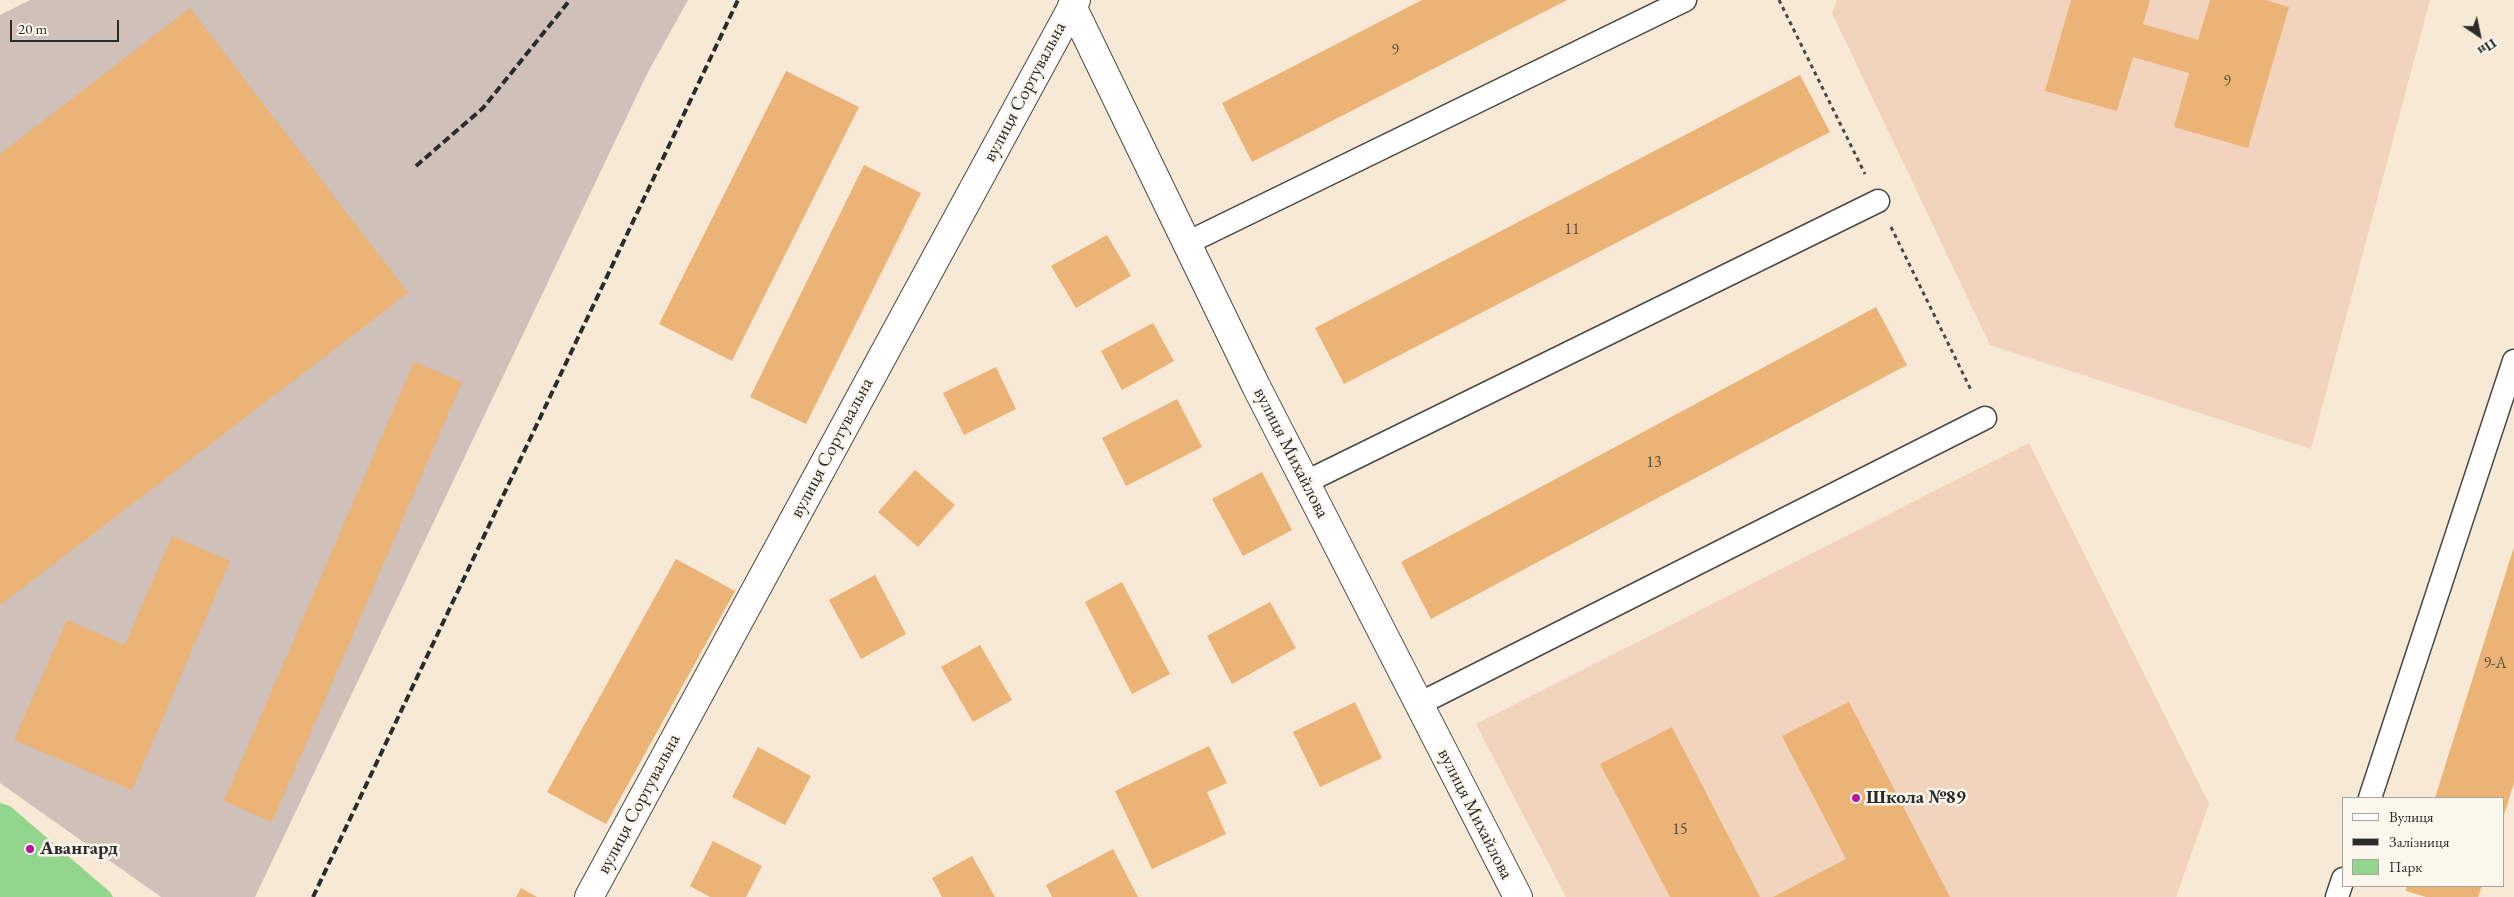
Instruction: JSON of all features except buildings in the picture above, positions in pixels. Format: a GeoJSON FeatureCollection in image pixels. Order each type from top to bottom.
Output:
{"type":"FeatureCollection","features":[{"type":"Feature","properties":{"kind":"street","name":"вулиця Михайлова"},"geometry":{"type":"LineString","coordinates":[[1074,3],[1187,243],[1306,482],[1518,897]]}},
{"type":"Feature","properties":{"kind":"street","name":"вулиця Сортувальна"},"geometry":{"type":"LineString","coordinates":[[589,897],[1074,3]]}},
{"type":"Feature","properties":{"kind":"lane"},"geometry":{"type":"LineString","coordinates":[[1187,243],[1685,0]]}},
{"type":"Feature","properties":{"kind":"lane"},"geometry":{"type":"LineString","coordinates":[[1306,482],[1878,201]]}},
{"type":"Feature","properties":{"kind":"lane"},"geometry":{"type":"LineString","coordinates":[[2370,797],[2514,361]]}},
{"type":"Feature","properties":{"kind":"lane"},"geometry":{"type":"LineString","coordinates":[[1419,704],[1985,418]]}},
{"type":"Feature","properties":{"kind":"lane"},"geometry":{"type":"LineString","coordinates":[[2337,897],[2342,883]]}},
{"type":"Feature","properties":{"kind":"shaded area"},"geometry":{"type":"Polygon","coordinates":[[[30,0],[688,0],[648,72],[255,897],[161,897],[0,783],[0,15],[30,0]]]}},
{"type":"Feature","properties":{"kind":"shaded area"},"geometry":{"type":"Polygon","coordinates":[[[1837,0],[2430,0],[2311,449],[1990,345],[1832,13],[1837,0]]]}},
{"type":"Feature","properties":{"kind":"shaded area"},"geometry":{"type":"Polygon","coordinates":[[[2029,443],[2209,804],[2176,897],[1566,897],[1476,724],[2029,443]]]}},
{"type":"Feature","properties":{"kind":"green space","name":"Авангард"},"geometry":{"type":"Polygon","coordinates":[[[0,803],[10,806],[110,892],[113,897],[0,897],[0,803]]]}},
{"type":"Feature","properties":{"kind":"railway"},"geometry":{"type":"LineString","coordinates":[[416,166],[483,108],[570,0]]}},
{"type":"Feature","properties":{"kind":"railway"},"geometry":{"type":"LineString","coordinates":[[313,897],[738,0]]}},
{"type":"Feature","properties":{"kind":"place","name":"Школа №89"},"geometry":{"type":"Point","coordinates":[1856,798]}},
{"type":"Feature","properties":{"kind":"place","name":"Авангард"},"geometry":{"type":"Point","coordinates":[30,849]}}]}
